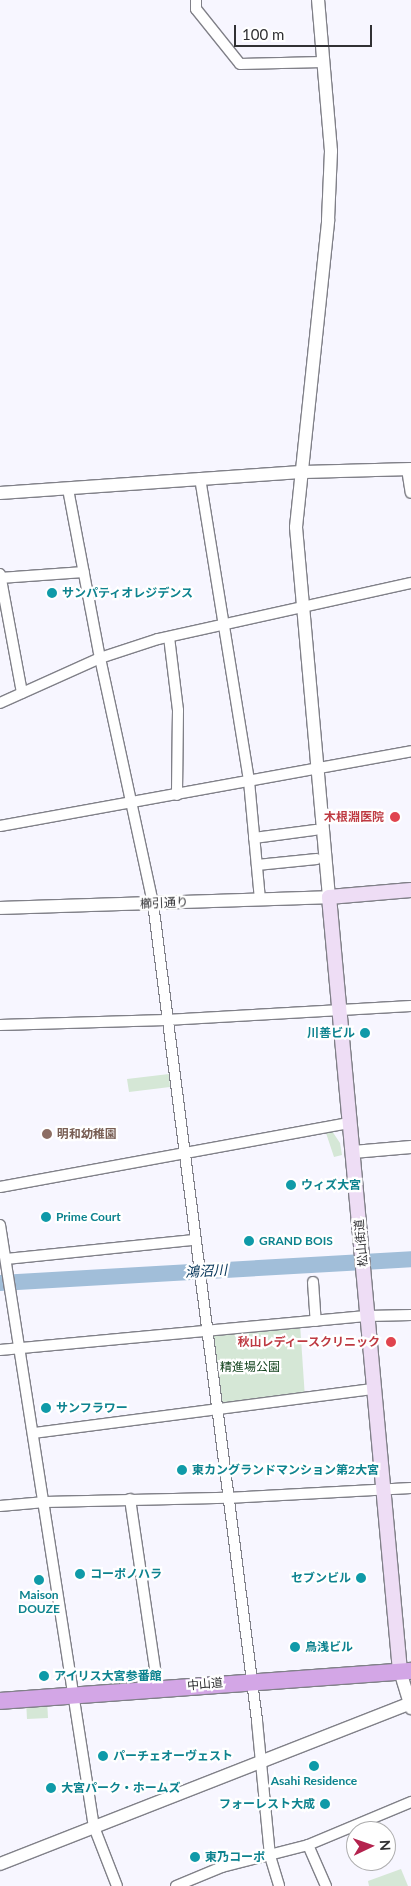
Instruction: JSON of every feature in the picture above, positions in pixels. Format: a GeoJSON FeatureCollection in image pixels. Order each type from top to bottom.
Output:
{"type":"FeatureCollection","features":[{"type":"Feature","properties":{"kind":"highway","name":"中山道"},"geometry":{"type":"LineString","coordinates":[[0,1702],[252,1680],[405,1671]]}},
{"type":"Feature","properties":{"kind":"main road"},"geometry":{"type":"LineString","coordinates":[[329,897],[411,890]]}},
{"type":"Feature","properties":{"kind":"main road","name":"松山街道"},"geometry":{"type":"LineString","coordinates":[[329,897],[383,1489],[405,1671]]}},
{"type":"Feature","properties":{"kind":"street"},"geometry":{"type":"LineString","coordinates":[[196,0],[196,9],[240,64],[323,62]]}},
{"type":"Feature","properties":{"kind":"street"},"geometry":{"type":"LineString","coordinates":[[318,0],[331,151],[328,220],[304,472],[296,527],[329,897]]}},
{"type":"Feature","properties":{"kind":"street"},"geometry":{"type":"LineString","coordinates":[[0,493],[200,478],[304,472],[409,469],[411,493]]}},
{"type":"Feature","properties":{"kind":"street"},"geometry":{"type":"LineString","coordinates":[[200,478],[249,781],[260,899]]}},
{"type":"Feature","properties":{"kind":"street"},"geometry":{"type":"LineString","coordinates":[[68,489],[100,658],[133,803],[153,903],[197,1265],[252,1680],[270,1856],[279,1886]]}},
{"type":"Feature","properties":{"kind":"street"},"geometry":{"type":"LineString","coordinates":[[22,694],[0,577],[84,572]]}},
{"type":"Feature","properties":{"kind":"street"},"geometry":{"type":"LineString","coordinates":[[0,702],[22,694],[100,658],[169,637],[411,583]]}},
{"type":"Feature","properties":{"kind":"street"},"geometry":{"type":"LineString","coordinates":[[169,637],[178,710],[177,794]]}},
{"type":"Feature","properties":{"kind":"street"},"geometry":{"type":"LineString","coordinates":[[0,826],[411,751]]}},
{"type":"Feature","properties":{"kind":"street"},"geometry":{"type":"LineString","coordinates":[[254,838],[315,830]]}},
{"type":"Feature","properties":{"kind":"street"},"geometry":{"type":"LineString","coordinates":[[257,865],[317,859]]}},
{"type":"Feature","properties":{"kind":"street","name":"櫛引通り"},"geometry":{"type":"LineString","coordinates":[[0,908],[329,897]]}},
{"type":"Feature","properties":{"kind":"street"},"geometry":{"type":"LineString","coordinates":[[0,1025],[166,1020],[411,1006]]}},
{"type":"Feature","properties":{"kind":"street"},"geometry":{"type":"LineString","coordinates":[[0,1186],[183,1155],[350,1123]]}},
{"type":"Feature","properties":{"kind":"street"},"geometry":{"type":"LineString","coordinates":[[353,1152],[411,1147]]}},
{"type":"Feature","properties":{"kind":"street"},"geometry":{"type":"LineString","coordinates":[[0,1225],[45,1502],[94,1827],[117,1886]]}},
{"type":"Feature","properties":{"kind":"street"},"geometry":{"type":"LineString","coordinates":[[6,1259],[194,1240]]}},
{"type":"Feature","properties":{"kind":"street"},"geometry":{"type":"LineString","coordinates":[[313,1282],[316,1321]]}},
{"type":"Feature","properties":{"kind":"street"},"geometry":{"type":"LineString","coordinates":[[0,1350],[368,1316],[411,1315]]}},
{"type":"Feature","properties":{"kind":"street"},"geometry":{"type":"LineString","coordinates":[[34,1433],[375,1389]]}},
{"type":"Feature","properties":{"kind":"street"},"geometry":{"type":"LineString","coordinates":[[0,1506],[45,1502],[227,1498],[411,1488]]}},
{"type":"Feature","properties":{"kind":"street"},"geometry":{"type":"LineString","coordinates":[[130,1499],[158,1688]]}},
{"type":"Feature","properties":{"kind":"street"},"geometry":{"type":"LineString","coordinates":[[0,1864],[410,1706],[405,1671]]}},
{"type":"Feature","properties":{"kind":"street"},"geometry":{"type":"LineString","coordinates":[[176,1886],[222,1867],[308,1845],[411,1802]]}},
{"type":"Feature","properties":{"kind":"street"},"geometry":{"type":"LineString","coordinates":[[308,1845],[326,1886]]}},
{"type":"Feature","properties":{"kind":"green space"},"geometry":{"type":"Polygon","coordinates":[[[169,1074],[170,1087],[129,1092],[127,1079],[169,1074]]]}},
{"type":"Feature","properties":{"kind":"green space"},"geometry":{"type":"Polygon","coordinates":[[[332,1131],[340,1143],[342,1155],[334,1157],[326,1133],[332,1131]]]}},
{"type":"Feature","properties":{"kind":"green space","name":"精進場公園"},"geometry":{"type":"Polygon","coordinates":[[[300,1324],[305,1398],[217,1408],[207,1333],[300,1324]]]}},
{"type":"Feature","properties":{"kind":"green space"},"geometry":{"type":"Polygon","coordinates":[[[47,1700],[48,1718],[27,1719],[26,1701],[47,1700]]]}},
{"type":"Feature","properties":{"kind":"green space"},"geometry":{"type":"Polygon","coordinates":[[[401,1869],[408,1886],[369,1886],[368,1881],[401,1869]]]}},
{"type":"Feature","properties":{"kind":"waterway","name":"鴻沼川"},"geometry":{"type":"LineString","coordinates":[[0,1283],[411,1259]]}},
{"type":"Feature","properties":{"kind":"place","name":"サンパティオレジデンス"},"geometry":{"type":"Point","coordinates":[52,593]}},
{"type":"Feature","properties":{"kind":"place","name":"木根淵医院"},"geometry":{"type":"Point","coordinates":[395,817]}},
{"type":"Feature","properties":{"kind":"place","name":"川善ビル"},"geometry":{"type":"Point","coordinates":[365,1033]}},
{"type":"Feature","properties":{"kind":"place","name":"明和幼稚園"},"geometry":{"type":"Point","coordinates":[47,1134]}},
{"type":"Feature","properties":{"kind":"place","name":"ウィズ大宮"},"geometry":{"type":"Point","coordinates":[291,1185]}},
{"type":"Feature","properties":{"kind":"place","name":"Prime Court"},"geometry":{"type":"Point","coordinates":[46,1217]}},
{"type":"Feature","properties":{"kind":"place","name":"GRAND BOIS"},"geometry":{"type":"Point","coordinates":[249,1241]}},
{"type":"Feature","properties":{"kind":"place","name":"秋山レディースクリニック"},"geometry":{"type":"Point","coordinates":[391,1342]}},
{"type":"Feature","properties":{"kind":"place","name":"サンフラワー"},"geometry":{"type":"Point","coordinates":[46,1408]}},
{"type":"Feature","properties":{"kind":"place","name":"東カングランドマンション第2大宮"},"geometry":{"type":"Point","coordinates":[182,1470]}},
{"type":"Feature","properties":{"kind":"place","name":"コーポノハラ"},"geometry":{"type":"Point","coordinates":[80,1574]}},
{"type":"Feature","properties":{"kind":"place","name":"セブンビル"},"geometry":{"type":"Point","coordinates":[361,1578]}},
{"type":"Feature","properties":{"kind":"place","name":"Maison DOUZE"},"geometry":{"type":"Point","coordinates":[39,1580]}},
{"type":"Feature","properties":{"kind":"place","name":"鳥浅ビル"},"geometry":{"type":"Point","coordinates":[295,1647]}},
{"type":"Feature","properties":{"kind":"place","name":"アイリス大宮参番館"},"geometry":{"type":"Point","coordinates":[44,1676]}},
{"type":"Feature","properties":{"kind":"place","name":"パーチェオーヴェスト"},"geometry":{"type":"Point","coordinates":[103,1756]}},
{"type":"Feature","properties":{"kind":"place","name":"Asahi Residence"},"geometry":{"type":"Point","coordinates":[314,1766]}},
{"type":"Feature","properties":{"kind":"place","name":"大宮パーク・ホームズ"},"geometry":{"type":"Point","coordinates":[51,1788]}},
{"type":"Feature","properties":{"kind":"place","name":"フォーレスト大成"},"geometry":{"type":"Point","coordinates":[325,1804]}},
{"type":"Feature","properties":{"kind":"place","name":"東乃コーポ"},"geometry":{"type":"Point","coordinates":[195,1857]}}]}
